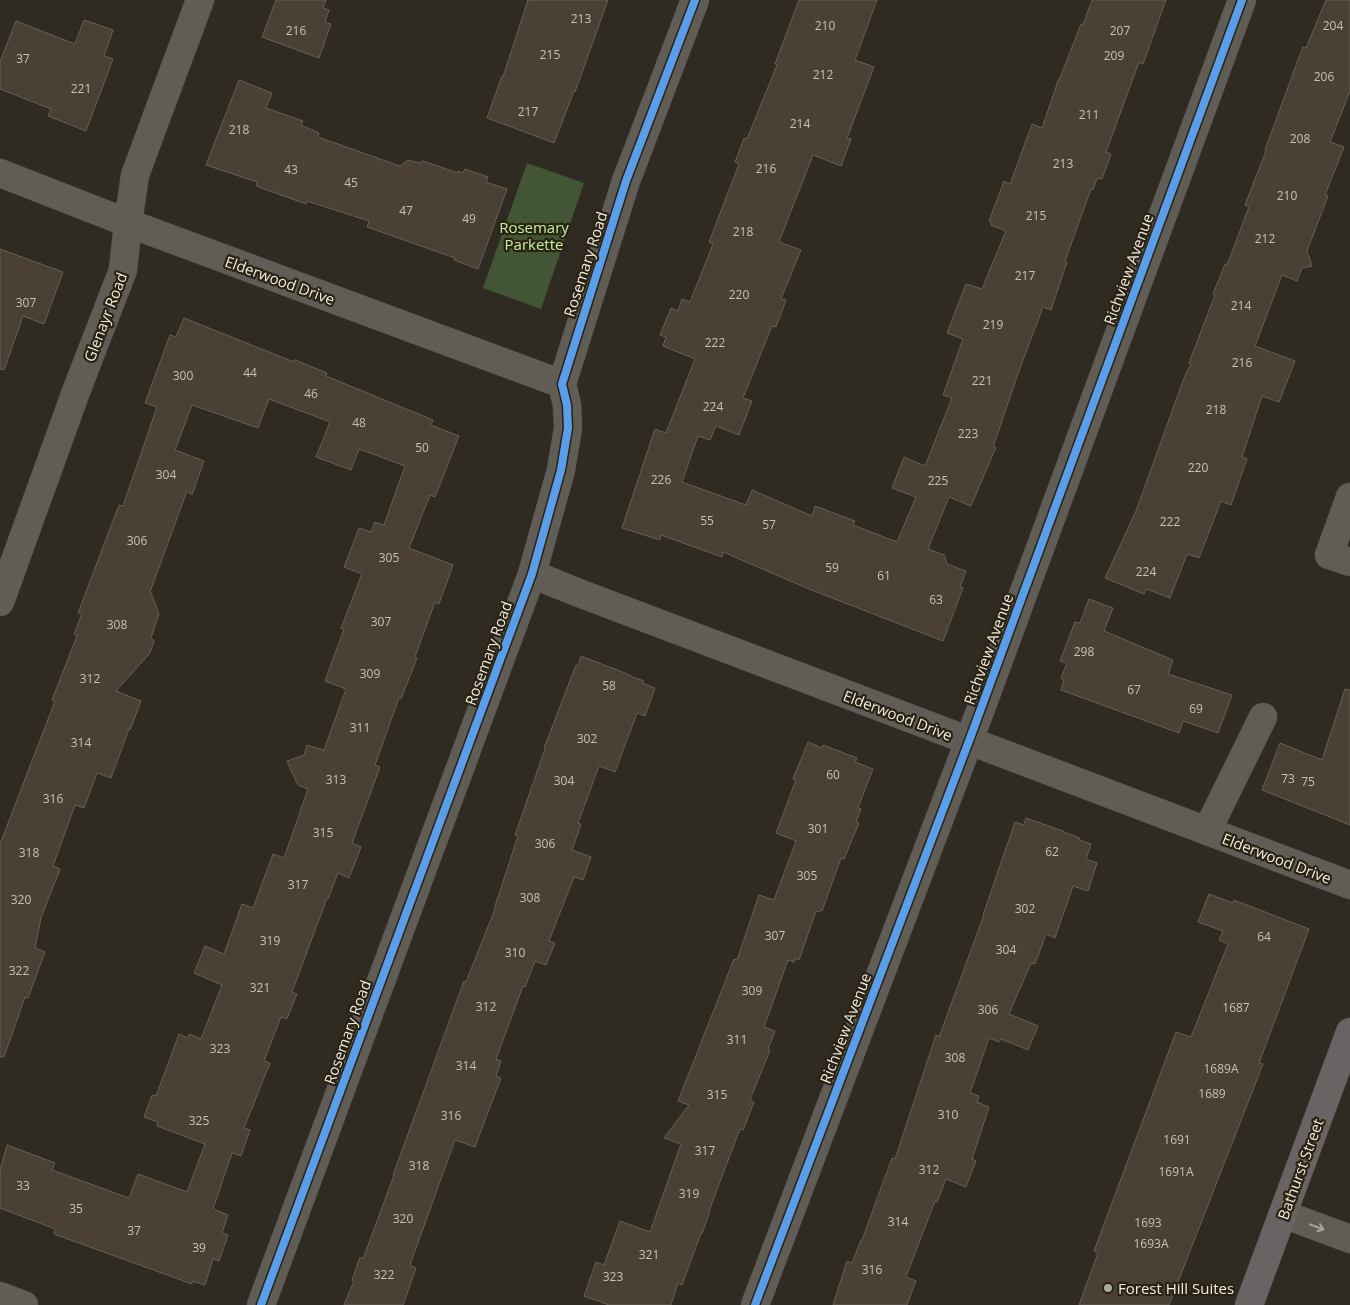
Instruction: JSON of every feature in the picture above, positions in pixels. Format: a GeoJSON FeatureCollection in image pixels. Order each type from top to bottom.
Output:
{"type":"FeatureCollection","features":[{"type":"Feature","properties":{"kind":"main road","name":"Bathurst Street"},"geometry":{"type":"LineString","coordinates":[[1249,1305],[1350,1032]]}},
{"type":"Feature","properties":{"kind":"street","name":"Glenayr Road"},"geometry":{"type":"LineString","coordinates":[[0,602],[124,270],[135,175],[200,0]]}},
{"type":"Feature","properties":{"kind":"street","name":"Rosemary Road"},"geometry":{"type":"LineString","coordinates":[[261,1305],[532,574],[561,470],[568,428],[567,406],[562,384],[626,181],[695,0]]}},
{"type":"Feature","properties":{"kind":"street","name":"Richview Avenue"},"geometry":{"type":"LineString","coordinates":[[755,1305],[969,741],[1242,0]]}},
{"type":"Feature","properties":{"kind":"street","name":"Elderwood Drive"},"geometry":{"type":"LineString","coordinates":[[0,173],[128,223],[562,384]]}},
{"type":"Feature","properties":{"kind":"street"},"geometry":{"type":"LineString","coordinates":[[1350,497],[1329,554],[1350,562]]}},
{"type":"Feature","properties":{"kind":"street","name":"Elderwood Drive"},"geometry":{"type":"LineString","coordinates":[[532,574],[1350,885]]}},
{"type":"Feature","properties":{"kind":"street"},"geometry":{"type":"LineString","coordinates":[[1207,831],[1263,717]]}},
{"type":"Feature","properties":{"kind":"street"},"geometry":{"type":"LineString","coordinates":[[1283,1214],[1350,1239]]}},
{"type":"Feature","properties":{"kind":"street"},"geometry":{"type":"LineString","coordinates":[[0,1296],[24,1305]]}},
{"type":"Feature","properties":{"kind":"green space","name":"Rosemary Parkette"},"geometry":{"type":"Polygon","coordinates":[[[527,163],[584,183],[541,309],[483,288],[527,163]]]}},
{"type":"Feature","properties":{"kind":"building"},"geometry":{"type":"Polygon","coordinates":[[[276,0],[326,0],[323,8],[329,10],[325,22],[331,24],[319,58],[262,37],[276,0]]]}},
{"type":"Feature","properties":{"kind":"building"},"geometry":{"type":"Polygon","coordinates":[[[528,0],[608,0],[575,92],[554,143],[487,118],[503,77],[528,0]]]}},
{"type":"Feature","properties":{"kind":"building"},"geometry":{"type":"Polygon","coordinates":[[[799,0],[877,0],[855,60],[874,67],[847,138],[851,139],[841,166],[813,155],[779,242],[801,250],[781,299],[786,300],[776,327],[772,326],[743,398],[752,401],[739,435],[716,426],[710,440],[698,436],[682,482],[746,505],[752,490],[812,516],[815,506],[855,521],[853,525],[897,542],[916,497],[892,488],[904,457],[925,466],[952,398],[943,395],[963,339],[947,333],[966,284],[982,289],[1006,231],[991,225],[992,223],[989,221],[1004,181],[1010,184],[1032,124],[1042,128],[1059,78],[1092,0],[1166,0],[1143,64],[1139,62],[1106,152],[1111,154],[1102,179],[1097,178],[1093,190],[1091,189],[1065,261],[1067,262],[1051,310],[1043,307],[993,447],[996,447],[971,506],[949,497],[928,549],[944,555],[947,564],[966,571],[960,587],[963,588],[943,641],[809,589],[723,552],[722,557],[661,535],[660,540],[622,528],[655,429],[666,433],[695,359],[663,346],[666,337],[660,335],[671,308],[678,311],[682,299],[690,302],[713,244],[709,242],[739,164],[735,162],[744,138],[747,139],[777,65],[775,64],[799,0]]]}},
{"type":"Feature","properties":{"kind":"building"},"geometry":{"type":"Polygon","coordinates":[[[1326,0],[1350,0],[1350,91],[1330,142],[1344,147],[1325,195],[1328,196],[1307,251],[1312,266],[1302,268],[1297,281],[1282,275],[1255,346],[1295,361],[1279,402],[1262,396],[1242,457],[1247,459],[1231,505],[1221,501],[1199,558],[1187,554],[1170,598],[1146,589],[1144,594],[1105,578],[1136,511],[1184,378],[1191,364],[1189,363],[1215,295],[1213,294],[1225,264],[1227,265],[1249,207],[1245,205],[1295,68],[1303,47],[1306,48],[1326,0]]]}},
{"type":"Feature","properties":{"kind":"building"},"geometry":{"type":"Polygon","coordinates":[[[84,20],[113,30],[104,56],[113,59],[86,131],[48,116],[51,109],[0,89],[0,62],[16,21],[75,44],[84,20]]]}},
{"type":"Feature","properties":{"kind":"building"},"geometry":{"type":"Polygon","coordinates":[[[239,80],[272,93],[266,108],[303,121],[301,125],[319,133],[318,137],[400,166],[408,160],[419,163],[423,161],[458,173],[458,171],[463,173],[465,169],[488,177],[486,182],[507,189],[478,269],[454,260],[455,258],[367,227],[369,221],[307,201],[306,204],[256,186],[257,182],[206,165],[239,80]]]}},
{"type":"Feature","properties":{"kind":"building"},"geometry":{"type":"Polygon","coordinates":[[[0,249],[63,272],[44,324],[23,316],[4,370],[0,369],[0,249]]]}},
{"type":"Feature","properties":{"kind":"building"},"geometry":{"type":"Polygon","coordinates":[[[184,318],[294,362],[295,360],[327,373],[326,376],[433,420],[431,425],[459,436],[435,497],[430,495],[409,548],[453,565],[439,604],[435,602],[415,657],[417,658],[401,699],[399,698],[375,765],[380,767],[352,843],[361,847],[349,878],[338,873],[327,898],[292,992],[297,994],[287,1019],[281,1017],[264,1061],[270,1063],[244,1128],[250,1130],[241,1156],[232,1153],[213,1209],[228,1215],[222,1233],[228,1235],[219,1261],[213,1259],[205,1285],[192,1281],[192,1284],[54,1234],[55,1229],[0,1208],[0,1170],[7,1145],[55,1163],[52,1170],[129,1198],[138,1174],[187,1192],[205,1144],[157,1126],[158,1122],[144,1117],[152,1095],[156,1096],[179,1034],[188,1038],[189,1034],[201,1039],[222,985],[194,973],[205,946],[224,954],[242,904],[253,908],[273,854],[284,858],[308,789],[298,785],[287,761],[304,755],[307,745],[324,750],[346,689],[325,681],[344,629],[341,628],[362,574],[344,567],[359,528],[371,532],[375,522],[384,525],[405,466],[359,449],[351,470],[316,457],[330,422],[269,399],[258,428],[192,405],[175,450],[204,461],[192,495],[187,491],[150,592],[159,614],[151,638],[154,641],[150,653],[116,691],[141,701],[111,778],[97,773],[84,808],[75,805],[53,866],[60,869],[41,918],[35,948],[45,952],[28,998],[25,997],[4,1057],[0,1057],[0,844],[55,701],[52,700],[77,636],[74,634],[82,614],[78,613],[119,505],[123,506],[157,407],[145,403],[170,335],[176,337],[184,318]]]}},
{"type":"Feature","properties":{"kind":"building"},"geometry":{"type":"Polygon","coordinates":[[[1089,599],[1113,608],[1104,631],[1173,660],[1168,674],[1232,695],[1218,733],[1183,721],[1179,733],[1061,690],[1064,680],[1061,678],[1067,663],[1060,661],[1075,622],[1080,623],[1089,599]]]}},
{"type":"Feature","properties":{"kind":"building"},"geometry":{"type":"Polygon","coordinates":[[[581,656],[644,681],[642,683],[655,688],[645,716],[637,713],[615,772],[599,766],[578,823],[581,824],[572,850],[591,857],[583,880],[574,877],[549,941],[555,943],[546,965],[535,961],[525,987],[523,986],[496,1059],[501,1061],[496,1076],[501,1078],[475,1147],[455,1140],[410,1265],[416,1268],[403,1305],[344,1305],[354,1281],[352,1280],[360,1257],[363,1259],[464,981],[466,982],[495,909],[518,836],[515,835],[544,748],[581,656]]]}},
{"type":"Feature","properties":{"kind":"building"},"geometry":{"type":"Polygon","coordinates":[[[1345,689],[1350,690],[1350,825],[1262,790],[1280,743],[1322,760],[1345,689]]]}},
{"type":"Feature","properties":{"kind":"building"},"geometry":{"type":"Polygon","coordinates":[[[808,742],[822,748],[823,745],[857,758],[855,762],[873,769],[858,808],[861,809],[856,822],[859,823],[844,859],[841,858],[822,911],[816,911],[799,960],[795,958],[794,962],[788,960],[764,1027],[775,1031],[768,1049],[770,1050],[750,1100],[754,1102],[743,1130],[740,1129],[682,1285],[678,1283],[671,1305],[609,1305],[584,1296],[596,1262],[604,1265],[620,1221],[650,1232],[681,1144],[664,1138],[689,1105],[678,1101],[734,959],[737,960],[759,895],[774,900],[796,841],[776,833],[796,780],[793,779],[808,742]]]}},
{"type":"Feature","properties":{"kind":"building"},"geometry":{"type":"Polygon","coordinates":[[[1026,818],[1063,831],[1091,844],[1086,859],[1097,863],[1088,891],[1073,886],[1055,938],[1046,934],[1035,964],[1031,963],[1009,1014],[1038,1026],[1028,1050],[1001,1039],[999,1042],[989,1038],[970,1093],[979,1096],[977,1102],[989,1107],[972,1159],[976,1161],[966,1187],[946,1179],[937,1202],[935,1201],[906,1277],[916,1281],[907,1305],[833,1305],[847,1261],[852,1263],[892,1158],[895,1159],[936,1035],[939,1037],[984,915],[1015,822],[1024,825],[1026,818]]]}},
{"type":"Feature","properties":{"kind":"building"},"geometry":{"type":"Polygon","coordinates":[[[1209,894],[1233,903],[1234,900],[1309,929],[1259,1063],[1263,1064],[1169,1305],[1079,1305],[1098,1253],[1094,1251],[1176,1032],[1191,1037],[1228,944],[1219,940],[1223,931],[1198,922],[1209,894]]]}},
{"type":"Feature","properties":{"kind":"cycle path"},"geometry":{"type":"LineString","coordinates":[[261,1305],[532,574],[561,470],[568,428],[567,405],[562,384],[626,181],[695,0]]}},
{"type":"Feature","properties":{"kind":"cycle path"},"geometry":{"type":"LineString","coordinates":[[755,1305],[969,741],[1242,0]]}},
{"type":"Feature","properties":{"kind":"place","name":"Forest Hill Suites"},"geometry":{"type":"Point","coordinates":[1108,1288]}}]}
